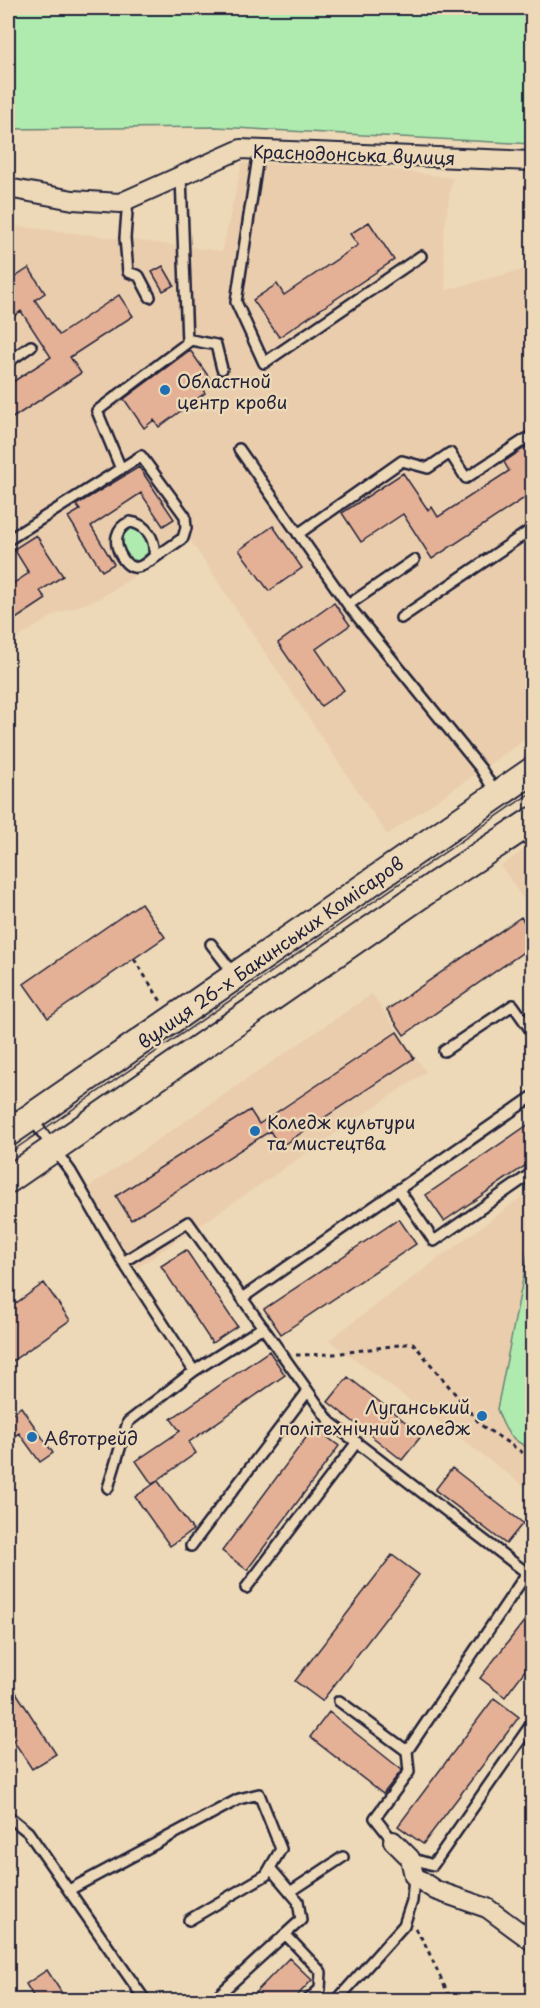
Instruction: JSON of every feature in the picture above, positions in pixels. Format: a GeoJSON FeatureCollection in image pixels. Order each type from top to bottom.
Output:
{"type":"FeatureCollection","features":[{"type":"Feature","properties":{"kind":"street","name":"Краснодонська вулиця"},"geometry":{"type":"LineString","coordinates":[[8,188],[73,200],[120,203],[241,149],[532,161]]}},
{"type":"Feature","properties":{"kind":"street","name":"вулиця 26-х Бакинських Комісаров"},"geometry":{"type":"LineString","coordinates":[[8,1134],[532,771]]}},
{"type":"Feature","properties":{"kind":"street","name":"вулиця 26-х Бакинських Комісаров"},"geometry":{"type":"LineString","coordinates":[[8,1180],[435,885],[532,821]]}},
{"type":"Feature","properties":{"kind":"street"},"geometry":{"type":"LineString","coordinates":[[393,1841],[410,1858],[414,1876],[435,1890],[487,1908],[532,1941]]}},
{"type":"Feature","properties":{"kind":"lane"},"geometry":{"type":"LineString","coordinates":[[259,150],[236,302],[264,363],[422,256]]}},
{"type":"Feature","properties":{"kind":"lane"},"geometry":{"type":"LineString","coordinates":[[182,176],[187,343]]}},
{"type":"Feature","properties":{"kind":"lane"},"geometry":{"type":"LineString","coordinates":[[128,200],[125,238],[128,272],[139,276],[150,297]]}},
{"type":"Feature","properties":{"kind":"lane"},"geometry":{"type":"LineString","coordinates":[[122,469],[97,411],[191,340],[216,345],[222,369]]}},
{"type":"Feature","properties":{"kind":"lane"},"geometry":{"type":"LineString","coordinates":[[8,362],[31,346]]}},
{"type":"Feature","properties":{"kind":"lane"},"geometry":{"type":"LineString","coordinates":[[298,534],[402,461],[428,468],[450,453],[466,478],[532,435]]}},
{"type":"Feature","properties":{"kind":"lane"},"geometry":{"type":"LineString","coordinates":[[239,449],[348,605],[481,769],[497,795]]}},
{"type":"Feature","properties":{"kind":"lane"},"geometry":{"type":"LineString","coordinates":[[8,540],[141,456],[185,516],[186,528],[183,538],[150,561],[140,567],[132,568],[126,565],[116,546],[116,537],[124,524],[138,523],[144,527],[155,550],[150,561]]}},
{"type":"Feature","properties":{"kind":"lane"},"geometry":{"type":"LineString","coordinates":[[401,618],[532,529]]}},
{"type":"Feature","properties":{"kind":"lane"},"geometry":{"type":"LineString","coordinates":[[348,605],[414,560]]}},
{"type":"Feature","properties":{"kind":"lane"},"geometry":{"type":"LineString","coordinates":[[211,944],[236,976]]}},
{"type":"Feature","properties":{"kind":"lane"},"geometry":{"type":"LineString","coordinates":[[444,1051],[513,1005],[532,1032]]}},
{"type":"Feature","properties":{"kind":"lane"},"geometry":{"type":"LineString","coordinates":[[242,1298],[532,1097]]}},
{"type":"Feature","properties":{"kind":"lane"},"geometry":{"type":"LineString","coordinates":[[31,1117],[71,1172],[123,1262],[194,1371]]}},
{"type":"Feature","properties":{"kind":"lane"},"geometry":{"type":"LineString","coordinates":[[399,1190],[434,1241],[532,1173]]}},
{"type":"Feature","properties":{"kind":"lane"},"geometry":{"type":"LineString","coordinates":[[123,1262],[188,1222],[330,1422],[527,1573]]}},
{"type":"Feature","properties":{"kind":"lane"},"geometry":{"type":"LineString","coordinates":[[108,1488],[128,1422],[194,1371],[263,1327]]}},
{"type":"Feature","properties":{"kind":"lane"},"geometry":{"type":"LineString","coordinates":[[191,1546],[308,1390]]}},
{"type":"Feature","properties":{"kind":"lane"},"geometry":{"type":"LineString","coordinates":[[246,1588],[357,1442]]}},
{"type":"Feature","properties":{"kind":"lane"},"geometry":{"type":"LineString","coordinates":[[393,1841],[375,1818],[409,1772],[407,1751],[532,1565]]}},
{"type":"Feature","properties":{"kind":"lane"},"geometry":{"type":"LineString","coordinates":[[339,1701],[407,1751]]}},
{"type":"Feature","properties":{"kind":"lane"},"geometry":{"type":"LineString","coordinates":[[410,1858],[433,1865],[532,1723]]}},
{"type":"Feature","properties":{"kind":"lane"},"geometry":{"type":"LineString","coordinates":[[69,1890],[239,1799],[259,1794],[281,1849],[266,1875],[189,1920]]}},
{"type":"Feature","properties":{"kind":"lane"},"geometry":{"type":"LineString","coordinates":[[8,1816],[28,1832],[145,2001]]}},
{"type":"Feature","properties":{"kind":"lane"},"geometry":{"type":"LineString","coordinates":[[290,1892],[343,1857]]}},
{"type":"Feature","properties":{"kind":"lane"},"geometry":{"type":"LineString","coordinates":[[213,2001],[302,1920],[298,1901],[270,1868]]}},
{"type":"Feature","properties":{"kind":"lane"},"geometry":{"type":"LineString","coordinates":[[337,2001],[404,1925],[412,1900],[414,1876]]}},
{"type":"Feature","properties":{"kind":"lane"},"geometry":{"type":"LineString","coordinates":[[286,1935],[321,1972],[320,1989],[308,2001]]}},
{"type":"Feature","properties":{"kind":"path"},"geometry":{"type":"LineString","coordinates":[[134,959],[172,1020]]}},
{"type":"Feature","properties":{"kind":"path"},"geometry":{"type":"LineString","coordinates":[[284,1356],[334,1354],[413,1343],[482,1425],[532,1458]]}},
{"type":"Feature","properties":{"kind":"path"},"geometry":{"type":"LineString","coordinates":[[407,1916],[424,1941],[451,2001]]}},
{"type":"Feature","properties":{"kind":"shaded area"},"geometry":{"type":"Polygon","coordinates":[[[242,163],[369,166],[452,178],[443,240],[446,290],[532,267],[532,735],[387,835],[190,540],[99,599],[58,613],[8,644],[8,225],[222,251],[242,163]]]}},
{"type":"Feature","properties":{"kind":"shaded area"},"geometry":{"type":"Polygon","coordinates":[[[532,844],[532,912],[501,866],[532,844]]]}},
{"type":"Feature","properties":{"kind":"shaded area","name":"Коледж культури та мистецтва"},"geometry":{"type":"Polygon","coordinates":[[[372,994],[426,1072],[137,1268],[84,1190],[372,994]]]}},
{"type":"Feature","properties":{"kind":"shaded area","name":"Луганський політехнічний коледж"},"geometry":{"type":"Polygon","coordinates":[[[532,1189],[532,1492],[329,1340],[532,1189]]]}},
{"type":"Feature","properties":{"kind":"green space"},"geometry":{"type":"Polygon","coordinates":[[[8,8],[532,8],[532,144],[216,127],[8,129],[8,8]]]}},
{"type":"Feature","properties":{"kind":"green space"},"geometry":{"type":"Polygon","coordinates":[[[128,527],[139,529],[150,543],[149,552],[138,561],[128,558],[121,547],[120,536],[128,527]]]}},
{"type":"Feature","properties":{"kind":"green space"},"geometry":{"type":"Polygon","coordinates":[[[532,1234],[532,1450],[509,1434],[497,1409],[532,1234]]]}},
{"type":"Feature","properties":{"kind":"building"},"geometry":{"type":"Polygon","coordinates":[[[369,222],[394,260],[279,337],[253,300],[277,284],[284,295],[358,245],[350,234],[369,222]]]}},
{"type":"Feature","properties":{"kind":"building"},"geometry":{"type":"Polygon","coordinates":[[[163,266],[174,285],[163,291],[152,272],[163,266]]]}},
{"type":"Feature","properties":{"kind":"building"},"geometry":{"type":"Polygon","coordinates":[[[29,268],[45,293],[35,300],[59,335],[119,295],[133,316],[70,357],[81,373],[8,421],[8,385],[51,357],[21,311],[13,317],[8,309],[8,282],[29,268]]]}},
{"type":"Feature","properties":{"kind":"building","name":"Областной центр крови"},"geometry":{"type":"Polygon","coordinates":[[[190,350],[211,380],[201,387],[205,393],[159,427],[154,420],[144,428],[124,399],[190,350]]]}},
{"type":"Feature","properties":{"kind":"building"},"geometry":{"type":"Polygon","coordinates":[[[526,447],[532,458],[532,493],[432,559],[403,514],[361,542],[342,513],[403,473],[428,510],[432,507],[438,517],[509,471],[504,462],[526,447]]]}},
{"type":"Feature","properties":{"kind":"building"},"geometry":{"type":"Polygon","coordinates":[[[139,467],[174,519],[163,526],[141,493],[91,526],[114,564],[102,571],[68,517],[80,510],[76,505],[139,467]]]}},
{"type":"Feature","properties":{"kind":"building"},"geometry":{"type":"Polygon","coordinates":[[[273,526],[302,568],[269,591],[239,550],[273,526]]]}},
{"type":"Feature","properties":{"kind":"building"},"geometry":{"type":"Polygon","coordinates":[[[36,535],[63,576],[40,591],[46,599],[8,624],[8,587],[29,573],[14,549],[36,535]]]}},
{"type":"Feature","properties":{"kind":"building"},"geometry":{"type":"Polygon","coordinates":[[[334,603],[350,625],[316,649],[344,690],[321,706],[278,643],[334,603]]]}},
{"type":"Feature","properties":{"kind":"building"},"geometry":{"type":"Polygon","coordinates":[[[141,903],[165,937],[48,1018],[24,984],[141,903]]]}},
{"type":"Feature","properties":{"kind":"building"},"geometry":{"type":"Polygon","coordinates":[[[521,917],[532,934],[532,946],[404,1035],[387,1010],[521,917]]]}},
{"type":"Feature","properties":{"kind":"building"},"geometry":{"type":"Polygon","coordinates":[[[397,1032],[414,1058],[280,1147],[270,1131],[131,1220],[116,1196],[250,1110],[259,1124],[397,1032]]]}},
{"type":"Feature","properties":{"kind":"building"},"geometry":{"type":"Polygon","coordinates":[[[532,1122],[532,1161],[444,1221],[426,1195],[532,1122]]]}},
{"type":"Feature","properties":{"kind":"building"},"geometry":{"type":"Polygon","coordinates":[[[399,1219],[416,1244],[281,1334],[264,1309],[399,1219]]]}},
{"type":"Feature","properties":{"kind":"building"},"geometry":{"type":"Polygon","coordinates":[[[186,1250],[237,1326],[212,1343],[161,1266],[186,1250]]]}},
{"type":"Feature","properties":{"kind":"building"},"geometry":{"type":"Polygon","coordinates":[[[44,1283],[70,1320],[8,1364],[8,1309],[44,1283]]]}},
{"type":"Feature","properties":{"kind":"building"},"geometry":{"type":"Polygon","coordinates":[[[269,1351],[285,1375],[189,1442],[196,1453],[152,1484],[136,1461],[180,1431],[171,1419],[269,1351]]]}},
{"type":"Feature","properties":{"kind":"building"},"geometry":{"type":"Polygon","coordinates":[[[348,1377],[422,1435],[402,1460],[328,1402],[348,1377]]]}},
{"type":"Feature","properties":{"kind":"building","name":"Автотрейд"},"geometry":{"type":"Polygon","coordinates":[[[21,1407],[53,1453],[40,1462],[19,1433],[8,1441],[8,1416],[21,1407]]]}},
{"type":"Feature","properties":{"kind":"building"},"geometry":{"type":"Polygon","coordinates":[[[314,1427],[339,1446],[247,1570],[222,1551],[314,1427]]]}},
{"type":"Feature","properties":{"kind":"building"},"geometry":{"type":"Polygon","coordinates":[[[452,1468],[523,1523],[506,1544],[435,1490],[452,1468]]]}},
{"type":"Feature","properties":{"kind":"building"},"geometry":{"type":"Polygon","coordinates":[[[158,1481],[193,1530],[170,1546],[135,1497],[158,1481]]]}},
{"type":"Feature","properties":{"kind":"building"},"geometry":{"type":"Polygon","coordinates":[[[392,1555],[419,1575],[322,1701],[295,1681],[392,1555]]]}},
{"type":"Feature","properties":{"kind":"building"},"geometry":{"type":"Polygon","coordinates":[[[532,1611],[532,1661],[505,1697],[480,1678],[532,1611]]]}},
{"type":"Feature","properties":{"kind":"building"},"geometry":{"type":"Polygon","coordinates":[[[8,1680],[56,1754],[32,1769],[13,1740],[16,1738],[8,1725],[8,1680]]]}},
{"type":"Feature","properties":{"kind":"building"},"geometry":{"type":"Polygon","coordinates":[[[494,1698],[519,1717],[423,1844],[398,1826],[494,1698]]]}},
{"type":"Feature","properties":{"kind":"building"},"geometry":{"type":"Polygon","coordinates":[[[329,1712],[402,1770],[383,1794],[310,1737],[329,1712]]]}},
{"type":"Feature","properties":{"kind":"building"},"geometry":{"type":"Polygon","coordinates":[[[289,1958],[312,1980],[292,2001],[247,2001],[289,1958]]]}},
{"type":"Feature","properties":{"kind":"building"},"geometry":{"type":"Polygon","coordinates":[[[47,1970],[67,2001],[36,2001],[26,1984],[47,1970]]]}},
{"type":"Feature","properties":{"kind":"tram line"},"geometry":{"type":"LineString","coordinates":[[8,1154],[532,792]]}},
{"type":"Feature","properties":{"kind":"place","name":"Областной центр крови"},"geometry":{"type":"Point","coordinates":[165,390]}},
{"type":"Feature","properties":{"kind":"place","name":"Коледж культури та мистецтва"},"geometry":{"type":"Point","coordinates":[255,1131]}},
{"type":"Feature","properties":{"kind":"place","name":"Луганський політехнічний коледж"},"geometry":{"type":"Point","coordinates":[482,1416]}},
{"type":"Feature","properties":{"kind":"place","name":"Автотрейд"},"geometry":{"type":"Point","coordinates":[32,1437]}}]}
